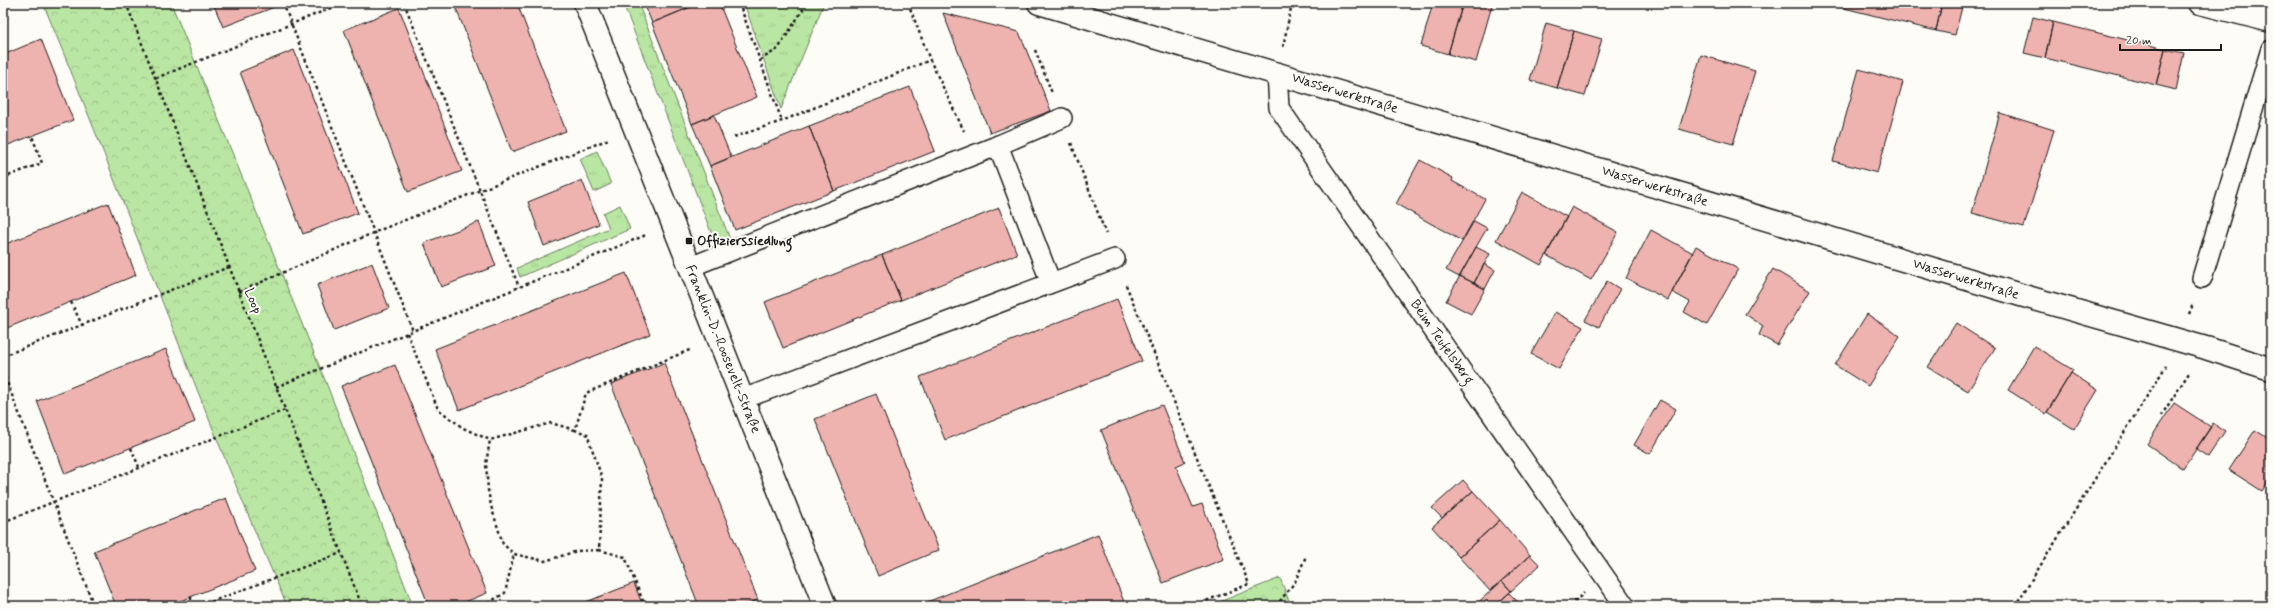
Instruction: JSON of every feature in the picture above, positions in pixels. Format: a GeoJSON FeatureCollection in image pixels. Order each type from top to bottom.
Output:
{"type":"FeatureCollection","features":[{"type":"Feature","properties":{"kind":"street","name":"Franklin-D.-Roosevelt-Straße"},"geometry":{"type":"LineString","coordinates":[[585,3],[825,606]]}},
{"type":"Feature","properties":{"kind":"street","name":"Wasserwerkstraße"},"geometry":{"type":"LineString","coordinates":[[1039,3],[1277,72],[2024,296],[2206,348],[2271,370]]}},
{"type":"Feature","properties":{"kind":"street"},"geometry":{"type":"LineString","coordinates":[[2200,3],[2271,21]]}},
{"type":"Feature","properties":{"kind":"lane"},"geometry":{"type":"LineString","coordinates":[[2202,278],[2271,49]]}},
{"type":"Feature","properties":{"kind":"lane","name":"Beim Teufelsberg"},"geometry":{"type":"LineString","coordinates":[[1277,72],[1279,108],[1625,606]]}},
{"type":"Feature","properties":{"kind":"lane"},"geometry":{"type":"LineString","coordinates":[[690,267],[998,145],[1062,118]]}},
{"type":"Feature","properties":{"kind":"lane"},"geometry":{"type":"LineString","coordinates":[[998,145],[1051,283]]}},
{"type":"Feature","properties":{"kind":"lane"},"geometry":{"type":"LineString","coordinates":[[743,399],[1115,259]]}},
{"type":"Feature","properties":{"kind":"path","name":"Loop"},"geometry":{"type":"LineString","coordinates":[[126,3],[362,606]]}},
{"type":"Feature","properties":{"kind":"path"},"geometry":{"type":"LineString","coordinates":[[283,3],[413,331]]}},
{"type":"Feature","properties":{"kind":"path"},"geometry":{"type":"LineString","coordinates":[[156,78],[344,3]]}},
{"type":"Feature","properties":{"kind":"path"},"geometry":{"type":"LineString","coordinates":[[404,3],[519,287]]}},
{"type":"Feature","properties":{"kind":"path"},"geometry":{"type":"LineString","coordinates":[[739,3],[782,121]]}},
{"type":"Feature","properties":{"kind":"path"},"geometry":{"type":"LineString","coordinates":[[760,60],[778,49],[807,3]]}},
{"type":"Feature","properties":{"kind":"path"},"geometry":{"type":"LineString","coordinates":[[908,3],[930,60],[975,154]]}},
{"type":"Feature","properties":{"kind":"path"},"geometry":{"type":"LineString","coordinates":[[1277,72],[1292,3]]}},
{"type":"Feature","properties":{"kind":"path"},"geometry":{"type":"LineString","coordinates":[[1035,50],[1115,259],[1249,584],[1193,606]]}},
{"type":"Feature","properties":{"kind":"path"},"geometry":{"type":"LineString","coordinates":[[734,137],[782,121],[930,60]]}},
{"type":"Feature","properties":{"kind":"path"},"geometry":{"type":"LineString","coordinates":[[239,292],[375,232],[635,128]]}},
{"type":"Feature","properties":{"kind":"path"},"geometry":{"type":"LineString","coordinates":[[3,178],[42,163],[32,136]]}},
{"type":"Feature","properties":{"kind":"path"},"geometry":{"type":"LineString","coordinates":[[276,387],[673,224]]}},
{"type":"Feature","properties":{"kind":"path"},"geometry":{"type":"LineString","coordinates":[[3,356],[230,267]]}},
{"type":"Feature","properties":{"kind":"path"},"geometry":{"type":"LineString","coordinates":[[2015,606],[2163,372],[2179,340],[2202,278]]}},
{"type":"Feature","properties":{"kind":"path"},"geometry":{"type":"LineString","coordinates":[[71,302],[82,325]]}},
{"type":"Feature","properties":{"kind":"path"},"geometry":{"type":"LineString","coordinates":[[407,333],[438,409],[463,428],[490,440],[552,423],[587,434],[602,478],[599,550]]}},
{"type":"Feature","properties":{"kind":"path"},"geometry":{"type":"LineString","coordinates":[[575,430],[586,393],[718,338]]}},
{"type":"Feature","properties":{"kind":"path"},"geometry":{"type":"LineString","coordinates":[[2161,416],[2206,348]]}},
{"type":"Feature","properties":{"kind":"path"},"geometry":{"type":"LineString","coordinates":[[3,372],[55,501],[94,606]]}},
{"type":"Feature","properties":{"kind":"path"},"geometry":{"type":"LineString","coordinates":[[3,522],[285,410]]}},
{"type":"Feature","properties":{"kind":"path"},"geometry":{"type":"LineString","coordinates":[[490,440],[486,464],[491,506],[503,544],[514,554],[546,561],[577,551],[599,550],[626,557],[645,606]]}},
{"type":"Feature","properties":{"kind":"path"},"geometry":{"type":"LineString","coordinates":[[131,448],[139,468]]}},
{"type":"Feature","properties":{"kind":"path"},"geometry":{"type":"LineString","coordinates":[[200,606],[341,553]]}},
{"type":"Feature","properties":{"kind":"path"},"geometry":{"type":"LineString","coordinates":[[483,606],[505,593],[514,554]]}},
{"type":"Feature","properties":{"kind":"path"},"geometry":{"type":"LineString","coordinates":[[1276,606],[1295,582],[1306,556]]}},
{"type":"Feature","properties":{"kind":"path"},"geometry":{"type":"LineString","coordinates":[[191,597],[191,606]]}},
{"type":"Feature","properties":{"kind":"green space"},"geometry":{"type":"Polygon","coordinates":[[[43,3],[171,3],[325,380],[413,606],[287,606],[193,380],[43,3]]]}},
{"type":"Feature","properties":{"kind":"green space"},"geometry":{"type":"Polygon","coordinates":[[[623,3],[638,3],[733,247],[719,253],[623,3]]]}},
{"type":"Feature","properties":{"kind":"green space"},"geometry":{"type":"Polygon","coordinates":[[[744,3],[824,3],[781,109],[744,3]]]}},
{"type":"Feature","properties":{"kind":"green space"},"geometry":{"type":"Polygon","coordinates":[[[597,151],[611,184],[594,192],[580,159],[597,151]]]}},
{"type":"Feature","properties":{"kind":"green space"},"geometry":{"type":"Polygon","coordinates":[[[620,205],[630,229],[520,277],[517,268],[609,228],[603,213],[620,205]]]}},
{"type":"Feature","properties":{"kind":"green space"},"geometry":{"type":"Polygon","coordinates":[[[1280,578],[1291,606],[1209,606],[1280,578]]]}},
{"type":"Feature","properties":{"kind":"building"},"geometry":{"type":"Polygon","coordinates":[[[213,3],[276,3],[277,6],[223,27],[213,3]]]}},
{"type":"Feature","properties":{"kind":"building"},"geometry":{"type":"Polygon","coordinates":[[[454,3],[517,3],[566,131],[512,152],[454,3]]]}},
{"type":"Feature","properties":{"kind":"building"},"geometry":{"type":"Polygon","coordinates":[[[644,3],[700,3],[652,23],[644,3]]]}},
{"type":"Feature","properties":{"kind":"building"},"geometry":{"type":"Polygon","coordinates":[[[700,3],[719,3],[757,97],[692,124],[652,23],[700,3]]]}},
{"type":"Feature","properties":{"kind":"building"},"geometry":{"type":"Polygon","coordinates":[[[1433,3],[1463,3],[1448,54],[1421,46],[1433,3]]]}},
{"type":"Feature","properties":{"kind":"building"},"geometry":{"type":"Polygon","coordinates":[[[1463,3],[1484,3],[1492,5],[1476,62],[1448,54],[1463,3]]]}},
{"type":"Feature","properties":{"kind":"building"},"geometry":{"type":"Polygon","coordinates":[[[1824,3],[1942,3],[1936,31],[1824,3]]]}},
{"type":"Feature","properties":{"kind":"building"},"geometry":{"type":"Polygon","coordinates":[[[1942,3],[1963,3],[1955,35],[1936,31],[1942,3]]]}},
{"type":"Feature","properties":{"kind":"building"},"geometry":{"type":"Polygon","coordinates":[[[399,8],[462,171],[408,192],[344,30],[399,8]]]}},
{"type":"Feature","properties":{"kind":"building"},"geometry":{"type":"Polygon","coordinates":[[[943,13],[1019,32],[1051,111],[990,133],[943,13]]]}},
{"type":"Feature","properties":{"kind":"building"},"geometry":{"type":"Polygon","coordinates":[[[2033,17],[2053,22],[2045,58],[2024,53],[2033,17]]]}},
{"type":"Feature","properties":{"kind":"building"},"geometry":{"type":"Polygon","coordinates":[[[2053,22],[2165,49],[2156,85],[2045,58],[2053,22]]]}},
{"type":"Feature","properties":{"kind":"building"},"geometry":{"type":"Polygon","coordinates":[[[1546,23],[1574,31],[1557,88],[1530,80],[1546,23]]]}},
{"type":"Feature","properties":{"kind":"building"},"geometry":{"type":"Polygon","coordinates":[[[1574,31],[1602,39],[1585,96],[1557,88],[1574,31]]]}},
{"type":"Feature","properties":{"kind":"building"},"geometry":{"type":"Polygon","coordinates":[[[41,39],[73,120],[3,147],[3,55],[41,39]]]}},
{"type":"Feature","properties":{"kind":"building"},"geometry":{"type":"Polygon","coordinates":[[[2165,49],[2184,53],[2176,90],[2156,85],[2165,49]]]}},
{"type":"Feature","properties":{"kind":"building"},"geometry":{"type":"Polygon","coordinates":[[[294,50],[358,213],[303,234],[240,72],[294,50]]]}},
{"type":"Feature","properties":{"kind":"building"},"geometry":{"type":"Polygon","coordinates":[[[1701,55],[1755,71],[1733,144],[1679,129],[1701,55]]]}},
{"type":"Feature","properties":{"kind":"building"},"geometry":{"type":"Polygon","coordinates":[[[1859,69],[1903,82],[1877,173],[1833,161],[1859,69]]]}},
{"type":"Feature","properties":{"kind":"building"},"geometry":{"type":"Polygon","coordinates":[[[910,87],[935,151],[834,191],[809,126],[910,87]]]}},
{"type":"Feature","properties":{"kind":"building"},"geometry":{"type":"Polygon","coordinates":[[[2000,113],[2054,130],[2024,227],[1972,213],[2000,113]]]}},
{"type":"Feature","properties":{"kind":"building"},"geometry":{"type":"Polygon","coordinates":[[[714,115],[731,157],[710,166],[692,124],[714,115]]]}},
{"type":"Feature","properties":{"kind":"building"},"geometry":{"type":"Polygon","coordinates":[[[809,126],[834,191],[735,230],[710,166],[809,126]]]}},
{"type":"Feature","properties":{"kind":"building"},"geometry":{"type":"Polygon","coordinates":[[[1420,160],[1453,178],[1452,181],[1485,199],[1462,241],[1396,204],[1420,160]]]}},
{"type":"Feature","properties":{"kind":"building"},"geometry":{"type":"Polygon","coordinates":[[[582,180],[599,224],[544,246],[528,202],[582,180]]]}},
{"type":"Feature","properties":{"kind":"building"},"geometry":{"type":"Polygon","coordinates":[[[1522,192],[1567,217],[1541,265],[1496,240],[1522,192]]]}},
{"type":"Feature","properties":{"kind":"building"},"geometry":{"type":"Polygon","coordinates":[[[108,203],[136,275],[7,328],[3,317],[3,245],[108,203]]]}},
{"type":"Feature","properties":{"kind":"building"},"geometry":{"type":"Polygon","coordinates":[[[1572,207],[1618,232],[1591,280],[1546,255],[1572,207]]]}},
{"type":"Feature","properties":{"kind":"building"},"geometry":{"type":"Polygon","coordinates":[[[999,208],[1017,254],[901,300],[882,255],[999,208]]]}},
{"type":"Feature","properties":{"kind":"building"},"geometry":{"type":"Polygon","coordinates":[[[1474,221],[1487,228],[1459,277],[1446,270],[1474,221]]]}},
{"type":"Feature","properties":{"kind":"building"},"geometry":{"type":"Polygon","coordinates":[[[479,222],[496,266],[441,287],[424,243],[479,222]]]}},
{"type":"Feature","properties":{"kind":"building"},"geometry":{"type":"Polygon","coordinates":[[[1651,230],[1693,253],[1668,300],[1626,278],[1651,230]]]}},
{"type":"Feature","properties":{"kind":"building"},"geometry":{"type":"Polygon","coordinates":[[[1696,246],[1738,269],[1707,325],[1684,312],[1690,302],[1672,292],[1696,246]]]}},
{"type":"Feature","properties":{"kind":"building"},"geometry":{"type":"Polygon","coordinates":[[[1476,247],[1490,254],[1474,283],[1460,276],[1476,247]]]}},
{"type":"Feature","properties":{"kind":"building"},"geometry":{"type":"Polygon","coordinates":[[[882,255],[901,300],[783,348],[765,302],[882,255]]]}},
{"type":"Feature","properties":{"kind":"building"},"geometry":{"type":"Polygon","coordinates":[[[372,263],[389,308],[334,330],[317,285],[372,263]]]}},
{"type":"Feature","properties":{"kind":"building"},"geometry":{"type":"Polygon","coordinates":[[[1484,264],[1495,270],[1485,289],[1474,283],[1484,264]]]}},
{"type":"Feature","properties":{"kind":"building"},"geometry":{"type":"Polygon","coordinates":[[[1773,269],[1810,291],[1777,345],[1759,335],[1763,326],[1745,314],[1773,269]]]}},
{"type":"Feature","properties":{"kind":"building"},"geometry":{"type":"Polygon","coordinates":[[[626,273],[650,334],[459,410],[435,349],[626,273]]]}},
{"type":"Feature","properties":{"kind":"building"},"geometry":{"type":"Polygon","coordinates":[[[1460,276],[1485,289],[1471,314],[1446,301],[1460,276]]]}},
{"type":"Feature","properties":{"kind":"building"},"geometry":{"type":"Polygon","coordinates":[[[1607,281],[1620,289],[1599,327],[1585,320],[1607,281]]]}},
{"type":"Feature","properties":{"kind":"building"},"geometry":{"type":"Polygon","coordinates":[[[1117,299],[1142,361],[945,440],[920,377],[1117,299]]]}},
{"type":"Feature","properties":{"kind":"building"},"geometry":{"type":"Polygon","coordinates":[[[1555,312],[1583,327],[1559,369],[1531,354],[1555,312]]]}},
{"type":"Feature","properties":{"kind":"building"},"geometry":{"type":"Polygon","coordinates":[[[1867,314],[1900,336],[1868,386],[1835,365],[1867,314]]]}},
{"type":"Feature","properties":{"kind":"building"},"geometry":{"type":"Polygon","coordinates":[[[1956,323],[1995,348],[1968,391],[1928,367],[1956,323]]]}},
{"type":"Feature","properties":{"kind":"building"},"geometry":{"type":"Polygon","coordinates":[[[2034,346],[2073,370],[2046,414],[2008,390],[2034,346]]]}},
{"type":"Feature","properties":{"kind":"building"},"geometry":{"type":"Polygon","coordinates":[[[166,349],[195,422],[65,474],[37,401],[166,349]]]}},
{"type":"Feature","properties":{"kind":"building"},"geometry":{"type":"Polygon","coordinates":[[[664,363],[758,600],[742,606],[699,606],[611,384],[664,363]]]}},
{"type":"Feature","properties":{"kind":"building"},"geometry":{"type":"Polygon","coordinates":[[[395,365],[487,593],[455,606],[429,606],[341,386],[395,365]]]}},
{"type":"Feature","properties":{"kind":"building"},"geometry":{"type":"Polygon","coordinates":[[[2071,373],[2098,390],[2074,429],[2047,412],[2071,373]]]}},
{"type":"Feature","properties":{"kind":"building"},"geometry":{"type":"Polygon","coordinates":[[[876,394],[939,550],[878,576],[815,419],[876,394]]]}},
{"type":"Feature","properties":{"kind":"building"},"geometry":{"type":"Polygon","coordinates":[[[1660,400],[1676,409],[1650,454],[1634,445],[1660,400]]]}},
{"type":"Feature","properties":{"kind":"building"},"geometry":{"type":"Polygon","coordinates":[[[2174,403],[2211,427],[2183,469],[2147,444],[2174,403]]]}},
{"type":"Feature","properties":{"kind":"building"},"geometry":{"type":"Polygon","coordinates":[[[1162,405],[1185,462],[1176,466],[1193,507],[1202,504],[1224,559],[1163,583],[1101,430],[1162,405]]]}},
{"type":"Feature","properties":{"kind":"building"},"geometry":{"type":"Polygon","coordinates":[[[2213,423],[2225,431],[2208,457],[2196,449],[2213,423]]]}},
{"type":"Feature","properties":{"kind":"building"},"geometry":{"type":"Polygon","coordinates":[[[2255,430],[2271,440],[2271,477],[2262,491],[2229,470],[2255,430]]]}},
{"type":"Feature","properties":{"kind":"building"},"geometry":{"type":"Polygon","coordinates":[[[1463,480],[1473,491],[1442,518],[1432,508],[1463,480]]]}},
{"type":"Feature","properties":{"kind":"building"},"geometry":{"type":"Polygon","coordinates":[[[1473,491],[1500,520],[1459,557],[1432,527],[1473,491]]]}},
{"type":"Feature","properties":{"kind":"building"},"geometry":{"type":"Polygon","coordinates":[[[226,498],[255,571],[168,606],[116,606],[94,551],[226,498]]]}},
{"type":"Feature","properties":{"kind":"building"},"geometry":{"type":"Polygon","coordinates":[[[1500,520],[1530,555],[1490,591],[1459,557],[1500,520]]]}},
{"type":"Feature","properties":{"kind":"building"},"geometry":{"type":"Polygon","coordinates":[[[1098,534],[1124,602],[1114,606],[917,606],[1098,534]]]}},
{"type":"Feature","properties":{"kind":"building"},"geometry":{"type":"Polygon","coordinates":[[[1530,555],[1540,565],[1511,591],[1502,581],[1530,555]]]}},
{"type":"Feature","properties":{"kind":"building"},"geometry":{"type":"Polygon","coordinates":[[[1502,581],[1511,591],[1495,606],[1474,606],[1502,581]]]}},
{"type":"Feature","properties":{"kind":"building"},"geometry":{"type":"Polygon","coordinates":[[[634,583],[643,606],[576,606],[634,583]]]}},
{"type":"Feature","properties":{"kind":"building"},"geometry":{"type":"Polygon","coordinates":[[[1509,593],[1520,604],[1517,606],[1495,606],[1509,593]]]}},
{"type":"Feature","properties":{"kind":"place","name":"Offizierssiedlung"},"geometry":{"type":"Point","coordinates":[689,241]}}]}
